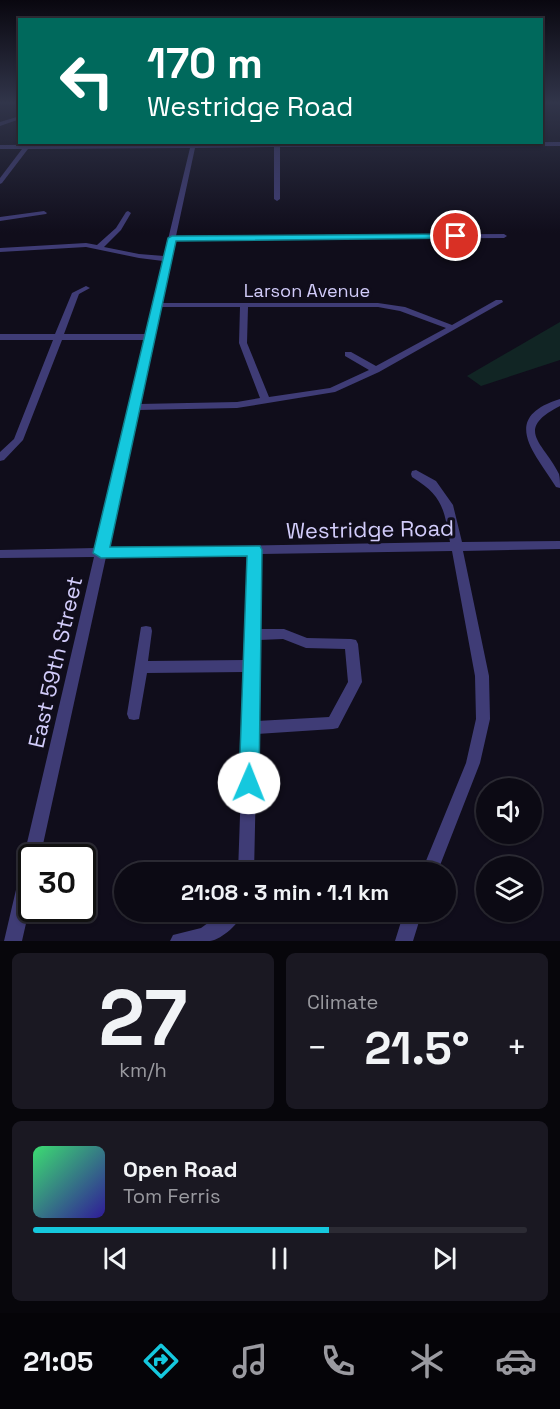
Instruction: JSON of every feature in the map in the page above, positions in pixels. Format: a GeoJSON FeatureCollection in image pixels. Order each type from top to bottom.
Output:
{"type":"FeatureCollection","features":[{"type":"Feature","properties":{"kind":"street"},"geometry":{"type":"LineString","coordinates":[[0,147],[37,146]]}},
{"type":"Feature","properties":{"kind":"street"},"geometry":{"type":"LineString","coordinates":[[187,146],[196,146]]}},
{"type":"Feature","properties":{"kind":"street","name":"East 59th Street"},"geometry":{"type":"LineString","coordinates":[[12,941],[193,146]]}},
{"type":"Feature","properties":{"kind":"street"},"geometry":{"type":"LineString","coordinates":[[273,146],[286,146]]}},
{"type":"Feature","properties":{"kind":"street"},"geometry":{"type":"LineString","coordinates":[[277,146],[277,199]]}},
{"type":"Feature","properties":{"kind":"street"},"geometry":{"type":"LineString","coordinates":[[0,182],[26,147]]}},
{"type":"Feature","properties":{"kind":"street"},"geometry":{"type":"LineString","coordinates":[[3,164],[14,164]]}},
{"type":"Feature","properties":{"kind":"street"},"geometry":{"type":"LineString","coordinates":[[0,219],[44,213]]}},
{"type":"Feature","properties":{"kind":"street"},"geometry":{"type":"LineString","coordinates":[[100,246],[119,229],[128,213]]}},
{"type":"Feature","properties":{"kind":"street"},"geometry":{"type":"LineString","coordinates":[[172,238],[504,236]]}},
{"type":"Feature","properties":{"kind":"street"},"geometry":{"type":"LineString","coordinates":[[0,250],[100,246],[139,256],[168,259]]}},
{"type":"Feature","properties":{"kind":"street"},"geometry":{"type":"LineString","coordinates":[[0,458],[18,440],[76,293],[86,288]]}},
{"type":"Feature","properties":{"kind":"street"},"geometry":{"type":"LineString","coordinates":[[134,407],[206,407],[266,401],[332,390],[376,370],[499,302]]}},
{"type":"Feature","properties":{"kind":"street","name":"Larson Avenue"},"geometry":{"type":"LineString","coordinates":[[157,305],[378,305],[402,309],[453,328]]}},
{"type":"Feature","properties":{"kind":"street"},"geometry":{"type":"LineString","coordinates":[[244,305],[243,344],[266,401]]}},
{"type":"Feature","properties":{"kind":"street"},"geometry":{"type":"LineString","coordinates":[[0,337],[150,337]]}},
{"type":"Feature","properties":{"kind":"street"},"geometry":{"type":"LineString","coordinates":[[348,354],[376,370]]}},
{"type":"Feature","properties":{"kind":"street"},"geometry":{"type":"LineString","coordinates":[[560,402],[543,410],[532,419],[529,430],[534,447],[560,484]]}},
{"type":"Feature","properties":{"kind":"street"},"geometry":{"type":"LineString","coordinates":[[416,474],[432,484],[444,498],[482,676],[483,719],[473,763],[433,862]]}},
{"type":"Feature","properties":{"kind":"street","name":"Westridge Road"},"geometry":{"type":"LineString","coordinates":[[0,554],[560,546]]}},
{"type":"Feature","properties":{"kind":"street"},"geometry":{"type":"LineString","coordinates":[[246,862],[255,550]]}},
{"type":"Feature","properties":{"kind":"street"},"geometry":{"type":"LineString","coordinates":[[134,714],[146,631]]}},
{"type":"Feature","properties":{"kind":"street"},"geometry":{"type":"LineString","coordinates":[[250,728],[333,723],[355,682],[351,644],[306,643],[284,634],[254,635]]}},
{"type":"Feature","properties":{"kind":"street"},"geometry":{"type":"LineString","coordinates":[[141,667],[253,666]]}},
{"type":"Feature","properties":{"kind":"street"},"geometry":{"type":"LineString","coordinates":[[178,941],[194,940],[218,930],[226,922]]}},
{"type":"Feature","properties":{"kind":"street"},"geometry":{"type":"LineString","coordinates":[[404,941],[410,922]]}},
{"type":"Feature","properties":{"kind":"green space"},"geometry":{"type":"Polygon","coordinates":[[[560,322],[560,360],[481,386],[467,376],[560,322]]]}},
{"type":"Feature","properties":{"kind":"route"},"geometry":{"type":"LineString","coordinates":[[249,783],[255,550],[101,553],[172,238],[456,236]]}}]}
